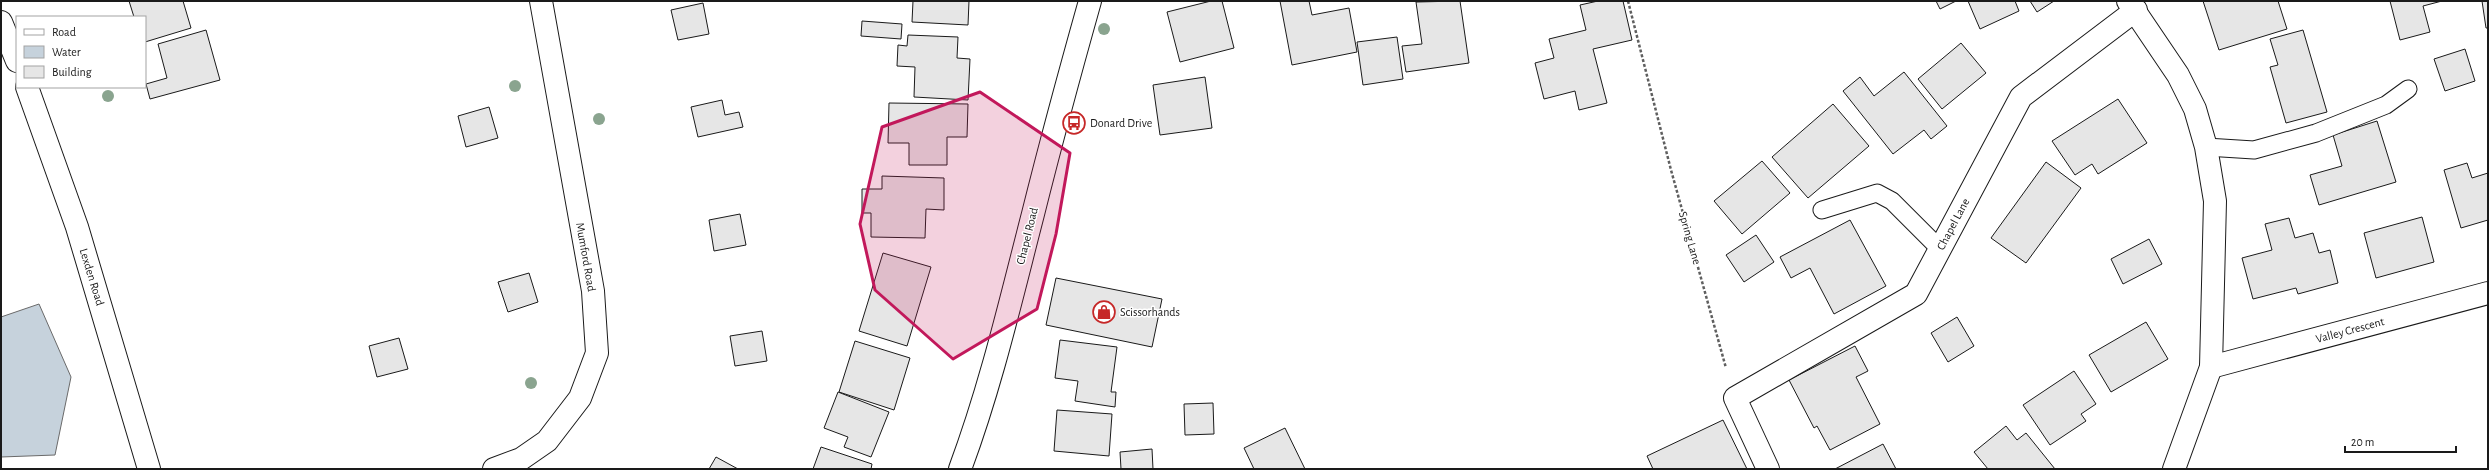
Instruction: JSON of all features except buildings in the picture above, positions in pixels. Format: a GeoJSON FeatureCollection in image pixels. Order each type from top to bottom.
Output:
{"type":"FeatureCollection","features":[{"type":"Feature","properties":{"kind":"street","name":"Mumford Road"},"geometry":{"type":"LineString","coordinates":[[494,469],[521,459],[548,441],[580,398],[596,353],[593,291],[541,1]]}},
{"type":"Feature","properties":{"kind":"street","name":"Chapel Road"},"geometry":{"type":"LineString","coordinates":[[960,469],[974,432],[1015,285],[1059,111],[1090,1]]}},
{"type":"Feature","properties":{"kind":"street","name":"Chapel Lane"},"geometry":{"type":"LineString","coordinates":[[1735,398],[1916,294],[2021,97],[2132,5],[2178,75],[2195,109],[2206,147],[2215,201],[2211,367],[2174,469]]}},
{"type":"Feature","properties":{"kind":"street"},"geometry":{"type":"LineString","coordinates":[[1,22],[16,59]]}},
{"type":"Feature","properties":{"kind":"street","name":"Lexden Road"},"geometry":{"type":"LineString","coordinates":[[27,88],[77,227],[149,469]]}},
{"type":"Feature","properties":{"kind":"street","name":"Valley Crescent"},"geometry":{"type":"LineString","coordinates":[[2211,367],[2488,293]]}},
{"type":"Feature","properties":{"kind":"street"},"geometry":{"type":"LineString","coordinates":[[1735,398],[1768,469]]}},
{"type":"Feature","properties":{"kind":"lane"},"geometry":{"type":"LineString","coordinates":[[2206,147],[2254,150],[2316,132],[2386,105],[2408,89]]}},
{"type":"Feature","properties":{"kind":"lane"},"geometry":{"type":"LineString","coordinates":[[1822,210],[1877,193],[1892,201],[1940,249]]}},
{"type":"Feature","properties":{"kind":"path","name":"Spring Lane"},"geometry":{"type":"LineString","coordinates":[[1628,1],[1670,170],[1735,398]]}},
{"type":"Feature","properties":{"kind":"highlighted area"},"geometry":{"type":"Polygon","coordinates":[[[980,92],[1070,153],[1056,234],[1037,309],[953,359],[875,290],[860,224],[882,127],[980,92]]]}},
{"type":"Feature","properties":{"kind":"water"},"geometry":{"type":"Polygon","coordinates":[[[39,304],[71,377],[55,455],[1,457],[1,317],[39,304]]]}},
{"type":"Feature","properties":{"kind":"place","name":"Donard Drive"},"geometry":{"type":"Point","coordinates":[1074,123]}},
{"type":"Feature","properties":{"kind":"place","name":"Scissorhands"},"geometry":{"type":"Point","coordinates":[1104,312]}}]}
